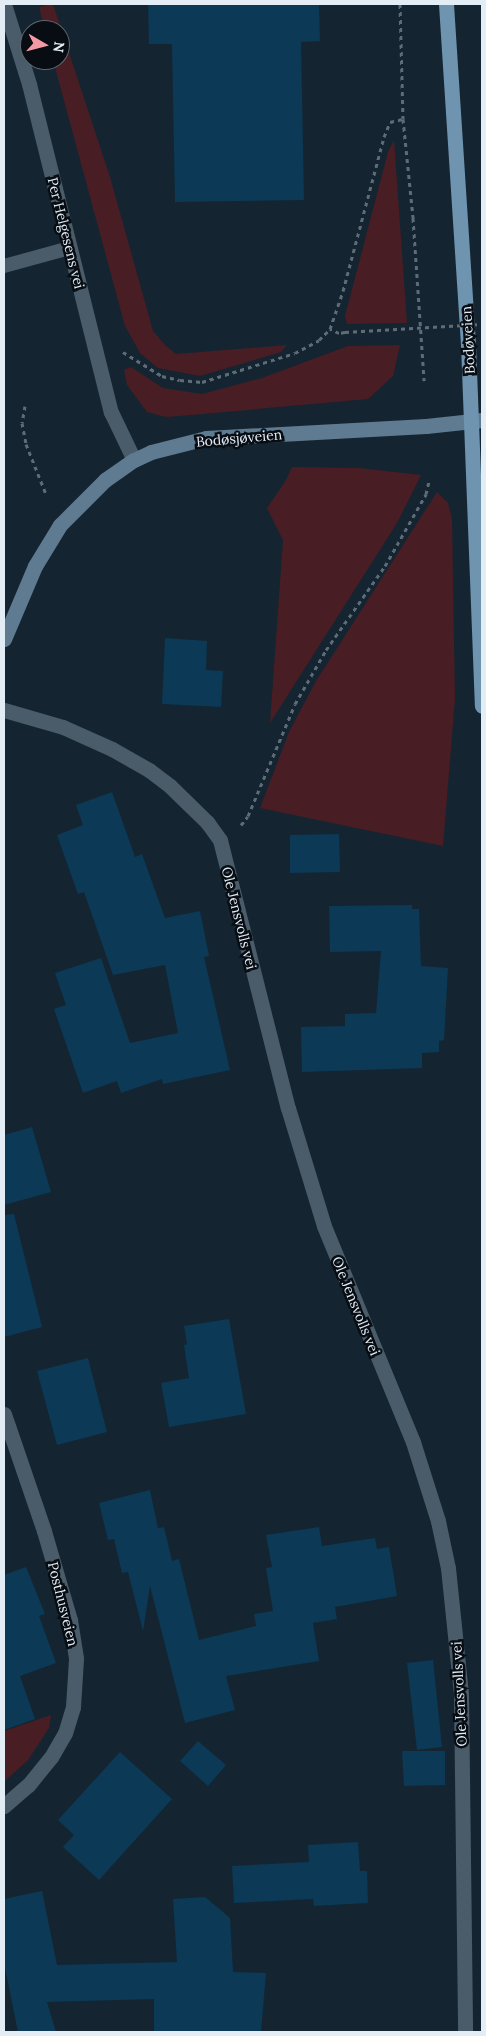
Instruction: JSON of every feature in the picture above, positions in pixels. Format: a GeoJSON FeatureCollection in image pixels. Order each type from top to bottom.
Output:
{"type":"FeatureCollection","features":[{"type":"Feature","properties":{"kind":"main road","name":"Bodøveien"},"geometry":{"type":"LineString","coordinates":[[446,4],[468,344],[477,421],[482,706]]}},
{"type":"Feature","properties":{"kind":"street","name":"Per Helgesens vei"},"geometry":{"type":"LineString","coordinates":[[4,4],[29,84],[111,412],[134,460]]}},
{"type":"Feature","properties":{"kind":"street","name":"Bodøsjøveien"},"geometry":{"type":"LineString","coordinates":[[4,639],[35,566],[60,525],[105,480],[134,460],[151,452],[206,438],[412,427],[477,421]]}},
{"type":"Feature","properties":{"kind":"street","name":"Ole Jensvolls vei"},"geometry":{"type":"LineString","coordinates":[[4,710],[63,727],[112,749],[142,766],[170,786],[207,822],[220,840],[286,1099],[324,1226],[413,1442],[438,1521],[448,1568],[461,1694],[465,2032]]}},
{"type":"Feature","properties":{"kind":"street","name":"Posthusveien"},"geometry":{"type":"LineString","coordinates":[[4,1414],[44,1531],[70,1620],[76,1659],[73,1707],[65,1734],[51,1757],[28,1785],[4,1806]]}},
{"type":"Feature","properties":{"kind":"lane"},"geometry":{"type":"LineString","coordinates":[[4,266],[70,248]]}},
{"type":"Feature","properties":{"kind":"path"},"geometry":{"type":"LineString","coordinates":[[400,4],[403,119],[413,218],[424,381]]}},
{"type":"Feature","properties":{"kind":"path"},"geometry":{"type":"LineString","coordinates":[[115,354],[123,352],[162,376],[202,382],[295,353],[319,340],[330,329],[343,291],[384,137],[390,122],[403,119]]}},
{"type":"Feature","properties":{"kind":"path"},"geometry":{"type":"LineString","coordinates":[[330,329],[339,333],[482,324]]}},
{"type":"Feature","properties":{"kind":"path"},"geometry":{"type":"LineString","coordinates":[[25,406],[22,423],[26,444],[46,494]]}},
{"type":"Feature","properties":{"kind":"path"},"geometry":{"type":"LineString","coordinates":[[220,840],[238,828],[248,816],[271,756],[295,704],[326,650],[385,566],[426,494],[429,480]]}},
{"type":"Feature","properties":{"kind":"shaded area"},"geometry":{"type":"Polygon","coordinates":[[[53,4],[58,20],[42,20],[39,7],[53,4]]]}},
{"type":"Feature","properties":{"kind":"shaded area"},"geometry":{"type":"Polygon","coordinates":[[[70,56],[110,177],[153,331],[176,354],[287,345],[281,352],[200,376],[158,368],[140,353],[125,326],[56,70],[70,70],[70,56]]]}},
{"type":"Feature","properties":{"kind":"shaded area"},"geometry":{"type":"Polygon","coordinates":[[[394,140],[407,323],[347,324],[345,316],[388,152],[394,140]]]}},
{"type":"Feature","properties":{"kind":"shaded area"},"geometry":{"type":"Polygon","coordinates":[[[400,345],[393,376],[368,399],[192,415],[166,417],[147,412],[127,385],[124,370],[131,367],[163,388],[202,394],[262,378],[348,346],[400,345]]]}},
{"type":"Feature","properties":{"kind":"shaded area"},"geometry":{"type":"Polygon","coordinates":[[[292,467],[359,468],[421,475],[397,523],[270,723],[283,540],[267,508],[285,482],[292,467]]]}},
{"type":"Feature","properties":{"kind":"shaded area"},"geometry":{"type":"Polygon","coordinates":[[[437,492],[448,503],[452,519],[455,699],[443,846],[260,808],[289,732],[316,681],[437,492]]]}},
{"type":"Feature","properties":{"kind":"shaded area"},"geometry":{"type":"Polygon","coordinates":[[[51,1715],[49,1728],[28,1760],[4,1782],[4,1731],[51,1715]]]}},
{"type":"Feature","properties":{"kind":"building"},"geometry":{"type":"Polygon","coordinates":[[[148,4],[319,4],[320,41],[301,42],[304,200],[175,202],[172,44],[149,44],[148,4]]]}},
{"type":"Feature","properties":{"kind":"building"},"geometry":{"type":"Polygon","coordinates":[[[165,638],[207,641],[206,670],[223,671],[221,707],[162,704],[165,638]]]}},
{"type":"Feature","properties":{"kind":"building"},"geometry":{"type":"Polygon","coordinates":[[[112,792],[135,857],[142,854],[165,918],[200,911],[209,956],[204,957],[230,1070],[163,1084],[162,1079],[121,1093],[117,1081],[83,1093],[54,1009],[66,1005],[55,973],[101,958],[130,1043],[178,1033],[165,965],[113,975],[84,892],[78,894],[57,835],[83,825],[76,805],[112,792]]]}},
{"type":"Feature","properties":{"kind":"building"},"geometry":{"type":"Polygon","coordinates":[[[339,834],[340,872],[290,873],[290,835],[339,834]]]}},
{"type":"Feature","properties":{"kind":"building"},"geometry":{"type":"Polygon","coordinates":[[[412,905],[412,909],[419,909],[421,966],[448,968],[444,1040],[439,1041],[439,1052],[422,1053],[422,1068],[302,1072],[301,1027],[345,1026],[345,1014],[376,1013],[381,951],[330,952],[329,906],[412,905]]]}},
{"type":"Feature","properties":{"kind":"building"},"geometry":{"type":"Polygon","coordinates":[[[32,1127],[51,1192],[4,1205],[4,1135],[32,1127]]]}},
{"type":"Feature","properties":{"kind":"building"},"geometry":{"type":"Polygon","coordinates":[[[14,1214],[42,1327],[4,1337],[4,1215],[14,1214]]]}},
{"type":"Feature","properties":{"kind":"building"},"geometry":{"type":"Polygon","coordinates":[[[229,1319],[246,1414],[169,1427],[161,1383],[189,1378],[184,1345],[187,1344],[184,1326],[229,1319]]]}},
{"type":"Feature","properties":{"kind":"building"},"geometry":{"type":"Polygon","coordinates":[[[88,1358],[107,1432],[57,1445],[37,1371],[88,1358]]]}},
{"type":"Feature","properties":{"kind":"building"},"geometry":{"type":"Polygon","coordinates":[[[150,1490],[158,1528],[164,1527],[172,1561],[179,1559],[199,1640],[256,1626],[254,1614],[273,1611],[266,1568],[272,1567],[266,1535],[319,1527],[322,1546],[375,1538],[377,1549],[389,1547],[397,1596],[335,1607],[337,1619],[313,1623],[319,1661],[226,1676],[235,1710],[185,1723],[150,1586],[143,1631],[128,1572],[122,1573],[114,1539],[108,1540],[99,1503],[150,1490]]]}},
{"type":"Feature","properties":{"kind":"building"},"geometry":{"type":"Polygon","coordinates":[[[26,1567],[45,1614],[39,1616],[56,1663],[20,1676],[35,1719],[4,1730],[4,1575],[26,1567]]]}},
{"type":"Feature","properties":{"kind":"building"},"geometry":{"type":"Polygon","coordinates":[[[433,1660],[442,1747],[417,1750],[407,1663],[433,1660]]]}},
{"type":"Feature","properties":{"kind":"building"},"geometry":{"type":"Polygon","coordinates":[[[198,1741],[226,1765],[208,1786],[180,1761],[198,1741]]]}},
{"type":"Feature","properties":{"kind":"building"},"geometry":{"type":"Polygon","coordinates":[[[402,1751],[445,1751],[445,1785],[404,1786],[402,1751]]]}},
{"type":"Feature","properties":{"kind":"building"},"geometry":{"type":"Polygon","coordinates":[[[120,1752],[172,1799],[99,1880],[63,1847],[74,1835],[58,1820],[120,1752]]]}},
{"type":"Feature","properties":{"kind":"building"},"geometry":{"type":"Polygon","coordinates":[[[358,1842],[360,1871],[367,1871],[368,1903],[314,1906],[313,1899],[234,1903],[232,1866],[309,1862],[308,1845],[358,1842]]]}},
{"type":"Feature","properties":{"kind":"building"},"geometry":{"type":"Polygon","coordinates":[[[42,1891],[57,1965],[177,1962],[173,1899],[205,1897],[230,1918],[233,1972],[266,1973],[261,2032],[154,2031],[154,1999],[47,2002],[56,2032],[18,2032],[4,1963],[4,1899],[42,1891]]]}}]}
